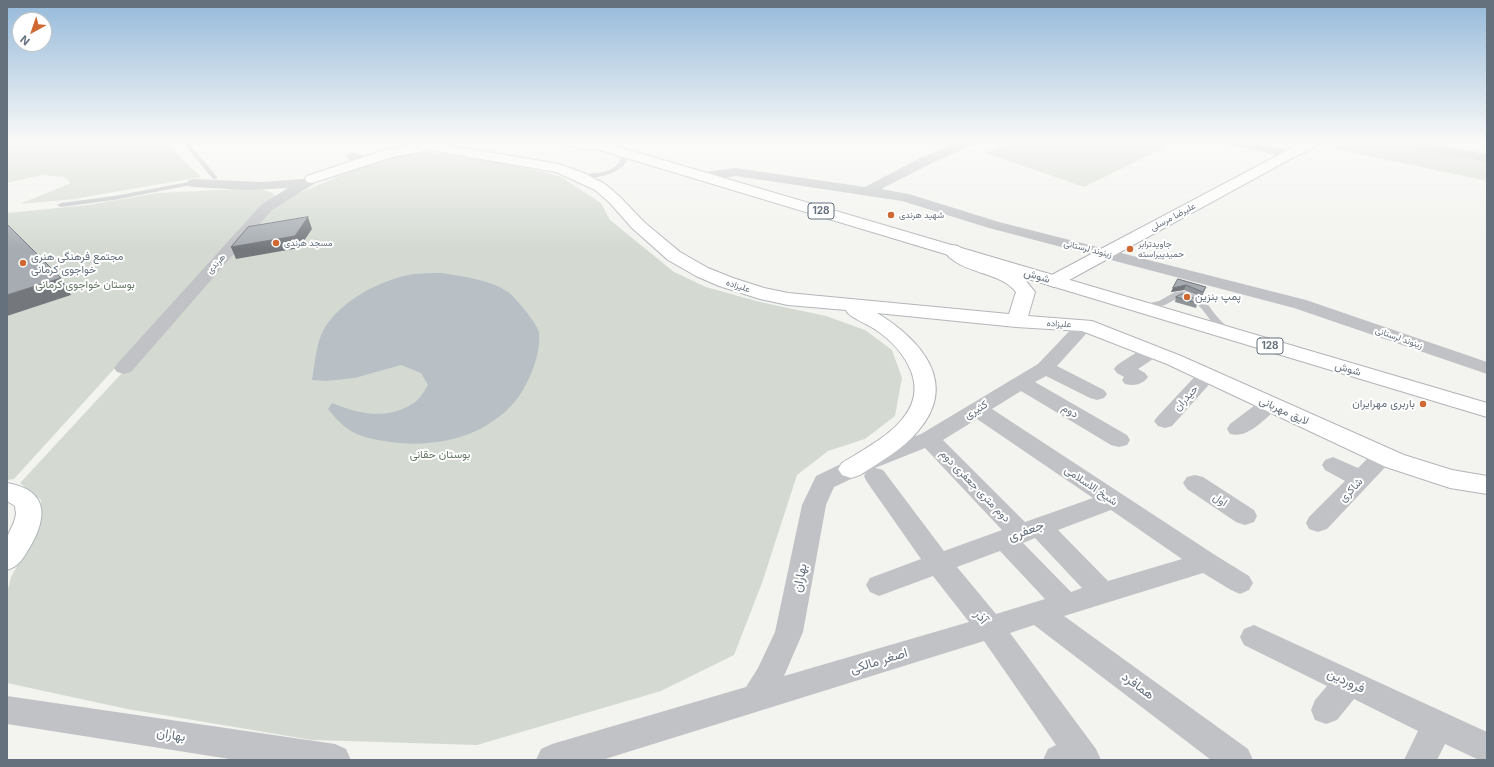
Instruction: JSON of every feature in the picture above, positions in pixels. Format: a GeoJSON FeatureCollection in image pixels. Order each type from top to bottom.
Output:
{"type":"FeatureCollection","features":[{"type":"Feature","properties":{"kind":"street","name":"هرندی"},"geometry":{"type":"LineString","coordinates":[[124,368],[266,207],[316,178]]}},
{"type":"Feature","properties":{"kind":"street","name":"علیزاده"},"geometry":{"type":"LineString","coordinates":[[582,178],[600,187],[615,200],[638,225],[674,256],[702,272],[726,282],[760,293],[788,299],[835,304],[1016,321],[1085,325]]}},
{"type":"Feature","properties":{"kind":"street","name":"شوش"},"geometry":{"type":"LineString","coordinates":[[710,178],[1487,410]]}},
{"type":"Feature","properties":{"kind":"street","name":"زینوند لرستانی"},"geometry":{"type":"LineString","coordinates":[[776,178],[904,197],[994,225],[1300,304],[1487,368]]}},
{"type":"Feature","properties":{"kind":"street"},"geometry":{"type":"LineString","coordinates":[[867,191],[893,178]]}},
{"type":"Feature","properties":{"kind":"street","name":"علیرضا مرسلی"},"geometry":{"type":"LineString","coordinates":[[1054,281],[1245,178]]}},
{"type":"Feature","properties":{"kind":"street"},"geometry":{"type":"LineString","coordinates":[[194,183],[257,186],[285,185],[312,179]]}},
{"type":"Feature","properties":{"kind":"street"},"geometry":{"type":"LineString","coordinates":[[952,250],[973,264],[1016,280],[1026,292],[1016,321]]}},
{"type":"Feature","properties":{"kind":"street"},"geometry":{"type":"LineString","coordinates":[[835,304],[866,314],[905,343],[913,355],[925,380],[925,393],[922,408],[914,420],[905,431],[863,472]]}},
{"type":"Feature","properties":{"kind":"street","name":"کثیری"},"geometry":{"type":"LineString","coordinates":[[863,472],[929,440],[1045,368],[1085,325]]}},
{"type":"Feature","properties":{"kind":"street","name":"لایق مهربانی"},"geometry":{"type":"LineString","coordinates":[[1085,325],[1152,351],[1207,375],[1383,456],[1450,478],[1487,485]]}},
{"type":"Feature","properties":{"kind":"street"},"geometry":{"type":"LineString","coordinates":[[1132,380],[1138,377],[1124,369],[1152,351]]}},
{"type":"Feature","properties":{"kind":"street"},"geometry":{"type":"LineString","coordinates":[[1045,368],[1097,394]]}},
{"type":"Feature","properties":{"kind":"street","name":"حیدران"},"geometry":{"type":"LineString","coordinates":[[1165,421],[1207,375]]}},
{"type":"Feature","properties":{"kind":"street","name":"دوم"},"geometry":{"type":"LineString","coordinates":[[1022,383],[1119,440]]}},
{"type":"Feature","properties":{"kind":"street"},"geometry":{"type":"LineString","coordinates":[[1238,429],[1270,404]]}},
{"type":"Feature","properties":{"kind":"street","name":"شیخ الاسلامی"},"geometry":{"type":"LineString","coordinates":[[977,409],[1206,562],[1240,583]]}},
{"type":"Feature","properties":{"kind":"street","name":"دوم متری جعفری دوم"},"geometry":{"type":"LineString","coordinates":[[929,440],[1021,533]]}},
{"type":"Feature","properties":{"kind":"street","name":"شاکری"},"geometry":{"type":"LineString","coordinates":[[1318,523],[1383,456]]}},
{"type":"Feature","properties":{"kind":"street"},"geometry":{"type":"LineString","coordinates":[[1333,465],[1361,479]]}},
{"type":"Feature","properties":{"kind":"street","name":"آذر"},"geometry":{"type":"LineString","coordinates":[[863,472],[990,627],[1074,757]]}},
{"type":"Feature","properties":{"kind":"street","name":"بهاران"},"geometry":{"type":"LineString","coordinates":[[755,699],[769,677],[789,632],[814,505],[818,492],[824,482],[834,476],[863,472]]}},
{"type":"Feature","properties":{"kind":"street","name":"اول"},"geometry":{"type":"LineString","coordinates":[[1195,484],[1245,516]]}},
{"type":"Feature","properties":{"kind":"street"},"geometry":{"type":"LineString","coordinates":[[7,492],[13,493],[22,499],[28,505],[31,513],[22,537],[7,559]]}},
{"type":"Feature","properties":{"kind":"street","name":"جعفری"},"geometry":{"type":"LineString","coordinates":[[938,563],[1113,500]]}},
{"type":"Feature","properties":{"kind":"street"},"geometry":{"type":"LineString","coordinates":[[1021,533],[1103,593]]}},
{"type":"Feature","properties":{"kind":"street"},"geometry":{"type":"LineString","coordinates":[[1021,533],[1066,604]]}},
{"type":"Feature","properties":{"kind":"street","name":"اصغر مالکی"},"geometry":{"type":"LineString","coordinates":[[552,760],[1206,562]]}},
{"type":"Feature","properties":{"kind":"street"},"geometry":{"type":"LineString","coordinates":[[879,585],[938,563]]}},
{"type":"Feature","properties":{"kind":"street","name":"همافرد"},"geometry":{"type":"LineString","coordinates":[[1038,613],[1237,760]]}},
{"type":"Feature","properties":{"kind":"street","name":"فروردین"},"geometry":{"type":"LineString","coordinates":[[1254,637],[1487,748]]}},
{"type":"Feature","properties":{"kind":"street"},"geometry":{"type":"LineString","coordinates":[[1326,710],[1349,683]]}},
{"type":"Feature","properties":{"kind":"street","name":"بهاران"},"geometry":{"type":"LineString","coordinates":[[7,710],[335,760]]}},
{"type":"Feature","properties":{"kind":"street"},"geometry":{"type":"LineString","coordinates":[[1420,760],[1438,725]]}},
{"type":"Feature","properties":{"kind":"lane"},"geometry":{"type":"LineString","coordinates":[[61,205],[114,198],[194,183]]}},
{"type":"Feature","properties":{"kind":"green space"},"geometry":{"type":"Polygon","coordinates":[[[7,178],[29,178],[7,183],[7,178]]]}},
{"type":"Feature","properties":{"kind":"green space"},"geometry":{"type":"Polygon","coordinates":[[[65,178],[196,178],[74,199],[20,204],[71,183],[65,178]]]}},
{"type":"Feature","properties":{"kind":"green space","name":"بوستان حقانی"},"geometry":{"type":"Polygon","coordinates":[[[335,178],[562,178],[601,203],[610,220],[674,272],[706,287],[760,302],[826,316],[865,330],[892,350],[902,378],[895,416],[865,439],[828,451],[797,475],[762,583],[734,655],[661,691],[477,745],[312,740],[127,709],[7,683],[7,593],[11,577],[41,523],[41,500],[20,483],[222,265],[264,213],[288,198],[335,178]]]}},
{"type":"Feature","properties":{"kind":"green space"},"geometry":{"type":"Polygon","coordinates":[[[1057,178],[1103,178],[1084,187],[1057,178]]]}},
{"type":"Feature","properties":{"kind":"green space"},"geometry":{"type":"Polygon","coordinates":[[[1472,178],[1487,178],[1487,181],[1472,178]]]}},
{"type":"Feature","properties":{"kind":"green space","name":"بوستان خواجوی کرمانی"},"geometry":{"type":"Polygon","coordinates":[[[259,188],[273,193],[275,196],[266,202],[14,479],[7,480],[7,213],[88,205],[157,193],[259,188]]]}},
{"type":"Feature","properties":{"kind":"shaded area"},"geometry":{"type":"Polygon","coordinates":[[[442,273],[485,281],[501,288],[508,292],[521,305],[535,324],[539,333],[538,351],[532,372],[522,392],[507,410],[490,423],[468,434],[446,441],[412,444],[390,442],[362,436],[348,429],[328,409],[332,403],[363,413],[384,414],[405,408],[417,401],[428,385],[421,373],[401,365],[355,378],[326,381],[312,380],[317,347],[324,329],[341,309],[363,292],[389,281],[414,274],[442,273]]]}},
{"type":"Feature","properties":{"kind":"building"},"geometry":{"type":"Polygon","coordinates":[[[308,217],[295,236],[231,247],[248,227],[308,217]]]}},
{"type":"Feature","properties":{"kind":"building"},"geometry":{"type":"Polygon","coordinates":[[[7,224],[61,278],[7,295],[7,224]]]}},
{"type":"Feature","properties":{"kind":"building"},"geometry":{"type":"Polygon","coordinates":[[[1178,279],[1206,287],[1203,292],[1186,285],[1173,288],[1178,279]]]}},
{"type":"Feature","properties":{"kind":"building"},"geometry":{"type":"Polygon","coordinates":[[[1182,294],[1190,296],[1198,301],[1197,303],[1176,297],[1182,294]]]}},
{"type":"Feature","properties":{"kind":"place","name":"شهید هرندی"},"geometry":{"type":"Point","coordinates":[891,215]}},
{"type":"Feature","properties":{"kind":"place","name":"مسجد هرندی"},"geometry":{"type":"Point","coordinates":[276,243]}},
{"type":"Feature","properties":{"kind":"place","name":"جاویدترابر حمیدپیراسته"},"geometry":{"type":"Point","coordinates":[1130,249]}},
{"type":"Feature","properties":{"kind":"place","name":"مجتمع فرهنگی هنری خواجوی كرمانی"},"geometry":{"type":"Point","coordinates":[23,263]}},
{"type":"Feature","properties":{"kind":"place","name":"پمپ بنزین"},"geometry":{"type":"Point","coordinates":[1187,297]}},
{"type":"Feature","properties":{"kind":"place","name":"باربری مهرایران"},"geometry":{"type":"Point","coordinates":[1423,404]}}]}
